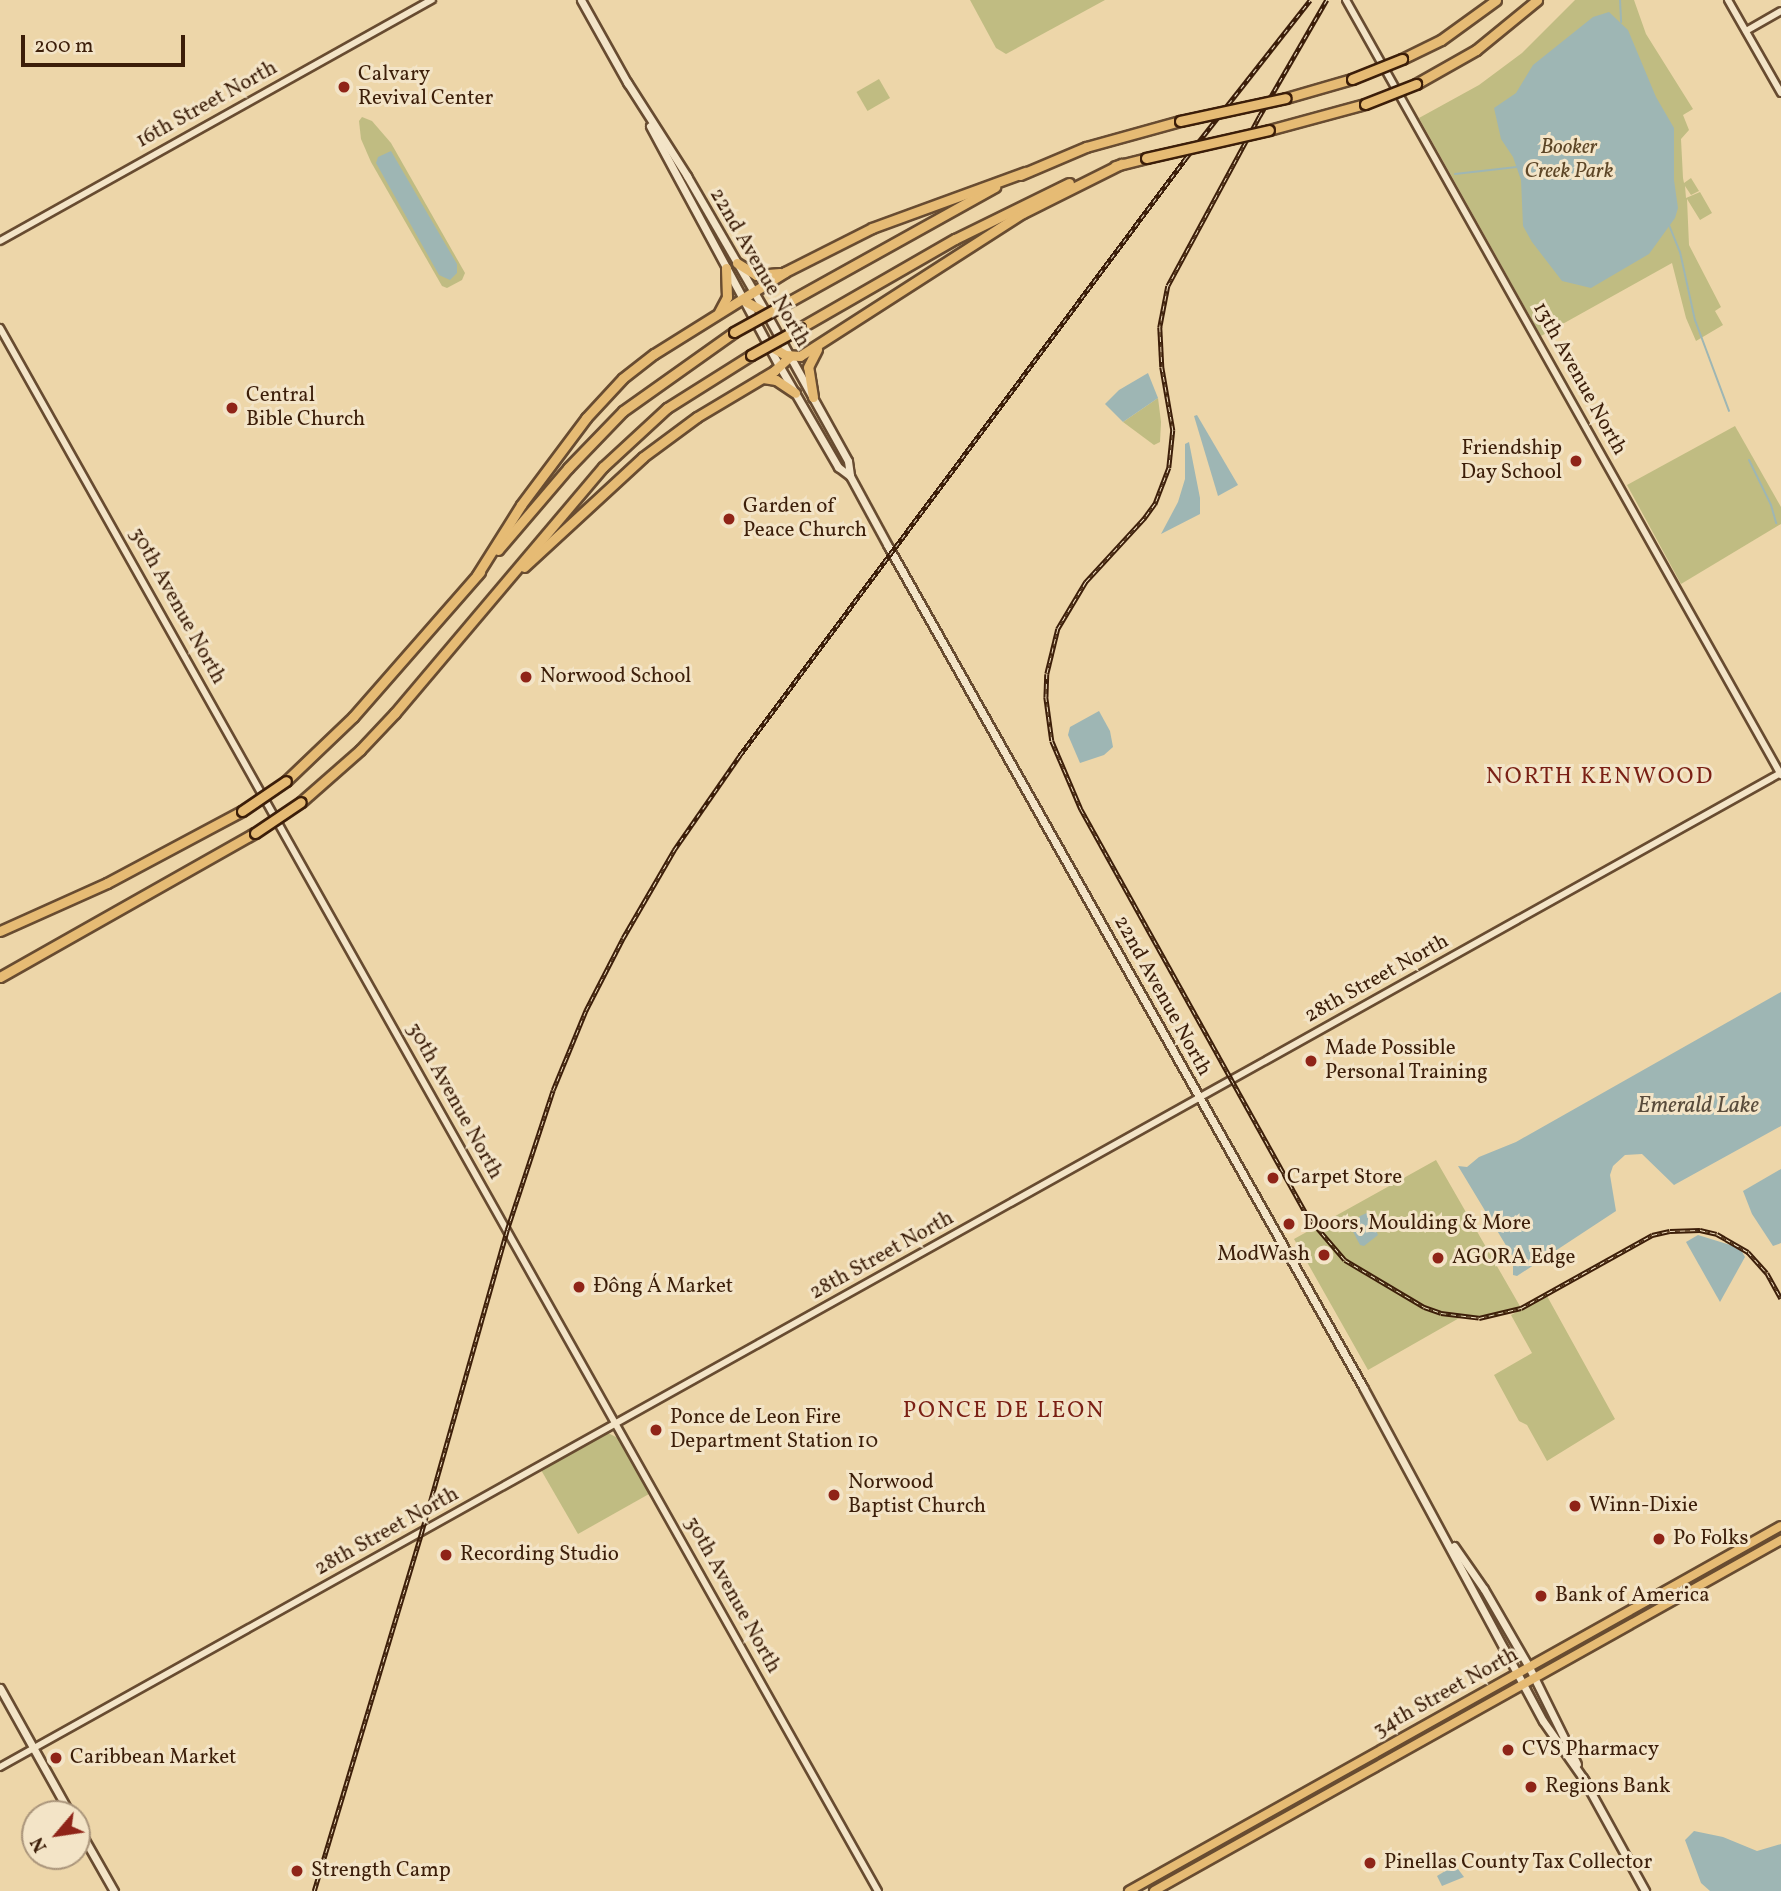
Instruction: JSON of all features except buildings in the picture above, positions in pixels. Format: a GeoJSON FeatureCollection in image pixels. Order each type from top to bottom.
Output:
{"type":"FeatureCollection","features":[{"type":"Feature","properties":{"kind":"highway"},"geometry":{"type":"LineString","coordinates":[[477,575],[521,505],[586,418],[623,378],[654,354],[785,272],[898,217],[1025,172],[1086,147],[1352,79],[1441,40],[1496,0]]}},
{"type":"Feature","properties":{"kind":"highway"},"geometry":{"type":"LineString","coordinates":[[0,977],[255,833],[301,802],[360,750],[581,491],[632,438],[705,381],[1024,203],[1121,164],[1269,130],[1365,104],[1416,84],[1476,50],[1537,0]]}},
{"type":"Feature","properties":{"kind":"highway"},"geometry":{"type":"LineString","coordinates":[[767,344],[790,356],[800,356],[1023,213],[1121,164]]}},
{"type":"Feature","properties":{"kind":"highway"},"geometry":{"type":"LineString","coordinates":[[0,931],[107,883],[242,811],[286,781],[337,735],[568,468],[623,411],[734,332],[1025,172]]}},
{"type":"Feature","properties":{"kind":"highway"},"geometry":{"type":"LineString","coordinates":[[737,264],[764,276],[785,272]]}},
{"type":"Feature","properties":{"kind":"highway"},"geometry":{"type":"LineString","coordinates":[[718,313],[727,297],[726,268]]}},
{"type":"Feature","properties":{"kind":"highway"},"geometry":{"type":"LineString","coordinates":[[743,300],[766,313]]}},
{"type":"Feature","properties":{"kind":"highway"},"geometry":{"type":"LineString","coordinates":[[813,397],[809,361],[822,343]]}},
{"type":"Feature","properties":{"kind":"highway"},"geometry":{"type":"LineString","coordinates":[[500,589],[643,457],[697,417],[763,378],[790,356]]}},
{"type":"Feature","properties":{"kind":"highway"},"geometry":{"type":"LineString","coordinates":[[763,378],[776,380],[795,393]]}},
{"type":"Feature","properties":{"kind":"highway","name":"34th Street North"},"geometry":{"type":"LineString","coordinates":[[1129,1891],[1781,1526]]}},
{"type":"Feature","properties":{"kind":"highway","name":"34th Street North"},"geometry":{"type":"LineString","coordinates":[[1154,1891],[1781,1540]]}},
{"type":"Feature","properties":{"kind":"highway"},"geometry":{"type":"LineString","coordinates":[[1637,1607],[1640,1619]]}},
{"type":"Feature","properties":{"kind":"main road","name":"22nd Avenue North"},"geometry":{"type":"LineString","coordinates":[[580,0],[767,344],[838,467],[850,477],[1444,1532],[1474,1596],[1543,1721],[1585,1781]]}},
{"type":"Feature","properties":{"kind":"main road","name":"22nd Avenue North"},"geometry":{"type":"LineString","coordinates":[[626,82],[687,176],[766,313],[848,461],[850,477]]}},
{"type":"Feature","properties":{"kind":"main road","name":"22nd Avenue North"},"geometry":{"type":"LineString","coordinates":[[1444,1532],[1484,1588],[1529,1667],[1585,1781],[1645,1891]]}},
{"type":"Feature","properties":{"kind":"main road"},"geometry":{"type":"LineString","coordinates":[[0,1688],[63,1800]]}},
{"type":"Feature","properties":{"kind":"main road"},"geometry":{"type":"LineString","coordinates":[[91,1851],[114,1891]]}},
{"type":"Feature","properties":{"kind":"street","name":"16th Street North"},"geometry":{"type":"LineString","coordinates":[[0,241],[432,0]]}},
{"type":"Feature","properties":{"kind":"street","name":"13th Avenue North"},"geometry":{"type":"LineString","coordinates":[[1346,0],[1781,774]]}},
{"type":"Feature","properties":{"kind":"street"},"geometry":{"type":"LineString","coordinates":[[1728,0],[1781,93]]}},
{"type":"Feature","properties":{"kind":"street"},"geometry":{"type":"LineString","coordinates":[[1746,31],[1781,11]]}},
{"type":"Feature","properties":{"kind":"street","name":"30th Avenue North"},"geometry":{"type":"LineString","coordinates":[[0,328],[878,1891]]}},
{"type":"Feature","properties":{"kind":"street","name":"28th Street North"},"geometry":{"type":"LineString","coordinates":[[0,1767],[1781,774]]}},
{"type":"Feature","properties":{"kind":"green space"},"geometry":{"type":"Polygon","coordinates":[[[970,0],[1105,0],[1006,54],[996,48],[970,0]]]}},
{"type":"Feature","properties":{"kind":"green space","name":"Booker Creek Park"},"geometry":{"type":"Polygon","coordinates":[[[1575,0],[1634,0],[1646,34],[1693,109],[1683,115],[1689,130],[1681,139],[1683,178],[1684,183],[1691,178],[1699,191],[1691,195],[1685,186],[1686,198],[1700,192],[1712,213],[1700,220],[1687,199],[1689,245],[1721,307],[1715,311],[1723,325],[1696,341],[1686,318],[1672,263],[1541,336],[1419,118],[1479,85],[1522,53],[1575,0]]]}},
{"type":"Feature","properties":{"kind":"green space"},"geometry":{"type":"Polygon","coordinates":[[[879,79],[890,98],[867,111],[856,92],[879,79]]]}},
{"type":"Feature","properties":{"kind":"green space"},"geometry":{"type":"Polygon","coordinates":[[[362,117],[372,121],[391,143],[465,273],[462,280],[447,288],[442,286],[371,162],[361,139],[359,121],[362,117]]]}},
{"type":"Feature","properties":{"kind":"green space"},"geometry":{"type":"Polygon","coordinates":[[[1158,398],[1160,442],[1154,445],[1123,422],[1158,398]]]}},
{"type":"Feature","properties":{"kind":"green space"},"geometry":{"type":"Polygon","coordinates":[[[1735,426],[1781,507],[1781,524],[1681,584],[1627,485],[1735,426]]]}},
{"type":"Feature","properties":{"kind":"green space"},"geometry":{"type":"Polygon","coordinates":[[[1436,1160],[1521,1308],[1494,1316],[1461,1317],[1368,1370],[1294,1239],[1436,1160]]]}},
{"type":"Feature","properties":{"kind":"green space"},"geometry":{"type":"Polygon","coordinates":[[[1547,1296],[1615,1419],[1547,1461],[1527,1425],[1519,1421],[1494,1375],[1532,1353],[1511,1315],[1547,1296]]]}},
{"type":"Feature","properties":{"kind":"green space"},"geometry":{"type":"Polygon","coordinates":[[[608,1433],[624,1445],[649,1494],[578,1534],[541,1470],[608,1433]]]}},
{"type":"Feature","properties":{"kind":"water"},"geometry":{"type":"Polygon","coordinates":[[[1609,12],[1628,30],[1656,97],[1674,128],[1674,180],[1678,208],[1675,218],[1649,254],[1591,288],[1562,281],[1523,226],[1521,180],[1513,157],[1501,139],[1494,108],[1516,93],[1533,65],[1593,17],[1609,12]]]}},
{"type":"Feature","properties":{"kind":"water"},"geometry":{"type":"Polygon","coordinates":[[[391,151],[457,264],[457,273],[450,280],[439,275],[376,163],[378,157],[391,151]]]}},
{"type":"Feature","properties":{"kind":"water"},"geometry":{"type":"Polygon","coordinates":[[[1148,373],[1158,398],[1123,422],[1105,404],[1119,390],[1148,373]]]}},
{"type":"Feature","properties":{"kind":"water"},"geometry":{"type":"Polygon","coordinates":[[[1197,415],[1238,485],[1218,496],[1194,416],[1197,415]]]}},
{"type":"Feature","properties":{"kind":"water"},"geometry":{"type":"Polygon","coordinates":[[[1189,442],[1200,498],[1200,514],[1161,534],[1178,502],[1185,479],[1185,444],[1189,442]]]}},
{"type":"Feature","properties":{"kind":"water"},"geometry":{"type":"Polygon","coordinates":[[[1099,711],[1110,731],[1113,747],[1104,755],[1080,763],[1068,735],[1070,727],[1099,711]]]}},
{"type":"Feature","properties":{"kind":"water","name":"Emerald Lake"},"geometry":{"type":"Polygon","coordinates":[[[1781,992],[1781,1126],[1674,1185],[1642,1154],[1625,1155],[1613,1166],[1610,1175],[1616,1211],[1517,1276],[1513,1275],[1513,1257],[1458,1166],[1467,1167],[1479,1157],[1516,1142],[1781,992]]]}},
{"type":"Feature","properties":{"kind":"water"},"geometry":{"type":"Polygon","coordinates":[[[1781,1169],[1781,1243],[1773,1246],[1752,1214],[1743,1191],[1781,1169]]]}},
{"type":"Feature","properties":{"kind":"water"},"geometry":{"type":"Polygon","coordinates":[[[1369,1212],[1378,1235],[1364,1246],[1360,1245],[1350,1226],[1360,1216],[1369,1212]]]}},
{"type":"Feature","properties":{"kind":"water"},"geometry":{"type":"Polygon","coordinates":[[[1698,1235],[1740,1248],[1745,1257],[1720,1302],[1686,1242],[1698,1235]]]}},
{"type":"Feature","properties":{"kind":"water"},"geometry":{"type":"Polygon","coordinates":[[[1694,1831],[1723,1837],[1757,1851],[1781,1844],[1781,1891],[1710,1891],[1701,1883],[1685,1840],[1694,1831]]]}},
{"type":"Feature","properties":{"kind":"water"},"geometry":{"type":"Polygon","coordinates":[[[1455,1865],[1464,1877],[1442,1886],[1437,1876],[1455,1865]]]}},
{"type":"Feature","properties":{"kind":"waterway"},"geometry":{"type":"LineString","coordinates":[[1620,0],[1621,22]]}},
{"type":"Feature","properties":{"kind":"waterway"},"geometry":{"type":"LineString","coordinates":[[1455,174],[1517,167]]}},
{"type":"Feature","properties":{"kind":"waterway"},"geometry":{"type":"LineString","coordinates":[[1669,225],[1680,252],[1695,320],[1729,411]]}},
{"type":"Feature","properties":{"kind":"waterway"},"geometry":{"type":"LineString","coordinates":[[1749,460],[1771,505],[1776,523]]}},
{"type":"Feature","properties":{"kind":"railway"},"geometry":{"type":"LineString","coordinates":[[314,1891],[421,1534],[507,1230],[553,1090],[586,1010],[623,938],[674,850],[740,755],[1185,159],[1310,0]]}},
{"type":"Feature","properties":{"kind":"railway"},"geometry":{"type":"LineString","coordinates":[[1327,0],[1260,116],[1168,286],[1160,327],[1162,367],[1173,430],[1169,468],[1155,504],[1086,582],[1058,629],[1047,674],[1046,697],[1052,741],[1081,809],[1309,1218],[1345,1260],[1424,1307],[1441,1313],[1479,1318],[1521,1308],[1652,1235],[1670,1231],[1700,1230],[1717,1234],[1748,1252],[1767,1273],[1781,1298]]}},
{"type":"Feature","properties":{"kind":"place","name":"Calvary Revival Center"},"geometry":{"type":"Point","coordinates":[344,87]}},
{"type":"Feature","properties":{"kind":"place","name":"Central Bible Church"},"geometry":{"type":"Point","coordinates":[232,408]}},
{"type":"Feature","properties":{"kind":"place","name":"Friendship Day School"},"geometry":{"type":"Point","coordinates":[1576,461]}},
{"type":"Feature","properties":{"kind":"place","name":"Garden of Peace Church"},"geometry":{"type":"Point","coordinates":[729,519]}},
{"type":"Feature","properties":{"kind":"place","name":"Norwood School"},"geometry":{"type":"Point","coordinates":[526,677]}},
{"type":"Feature","properties":{"kind":"place","name":"Made Possible Personal Training"},"geometry":{"type":"Point","coordinates":[1311,1061]}},
{"type":"Feature","properties":{"kind":"place","name":"Carpet Store"},"geometry":{"type":"Point","coordinates":[1273,1178]}},
{"type":"Feature","properties":{"kind":"place","name":"Doors, Moulding & More"},"geometry":{"type":"Point","coordinates":[1289,1224]}},
{"type":"Feature","properties":{"kind":"place","name":"ModWash"},"geometry":{"type":"Point","coordinates":[1324,1255]}},
{"type":"Feature","properties":{"kind":"place","name":"AGORA Edge"},"geometry":{"type":"Point","coordinates":[1438,1258]}},
{"type":"Feature","properties":{"kind":"place","name":"Đông Á Market"},"geometry":{"type":"Point","coordinates":[579,1287]}},
{"type":"Feature","properties":{"kind":"place","name":"Ponce de Leon Fire Department Station 10"},"geometry":{"type":"Point","coordinates":[656,1430]}},
{"type":"Feature","properties":{"kind":"place","name":"Norwood Baptist Church"},"geometry":{"type":"Point","coordinates":[834,1495]}},
{"type":"Feature","properties":{"kind":"place","name":"Winn-Dixie"},"geometry":{"type":"Point","coordinates":[1575,1506]}},
{"type":"Feature","properties":{"kind":"place","name":"Po Folks"},"geometry":{"type":"Point","coordinates":[1659,1539]}},
{"type":"Feature","properties":{"kind":"place","name":"Recording Studio"},"geometry":{"type":"Point","coordinates":[446,1555]}},
{"type":"Feature","properties":{"kind":"place","name":"Bank of America"},"geometry":{"type":"Point","coordinates":[1541,1596]}},
{"type":"Feature","properties":{"kind":"place","name":"CVS Pharmacy"},"geometry":{"type":"Point","coordinates":[1508,1750]}},
{"type":"Feature","properties":{"kind":"place","name":"Caribbean Market"},"geometry":{"type":"Point","coordinates":[56,1758]}},
{"type":"Feature","properties":{"kind":"place","name":"Regions Bank"},"geometry":{"type":"Point","coordinates":[1531,1787]}},
{"type":"Feature","properties":{"kind":"place","name":"Pinellas County Tax Collector"},"geometry":{"type":"Point","coordinates":[1370,1863]}},
{"type":"Feature","properties":{"kind":"place","name":"Strength Camp"},"geometry":{"type":"Point","coordinates":[297,1871]}},
{"type":"Feature","properties":{"kind":"district","name":"NORTH KENWOOD"},"geometry":{"type":"Point","coordinates":[1600,777]}},
{"type":"Feature","properties":{"kind":"district","name":"PONCE DE LEON"},"geometry":{"type":"Point","coordinates":[1004,1411]}}]}
